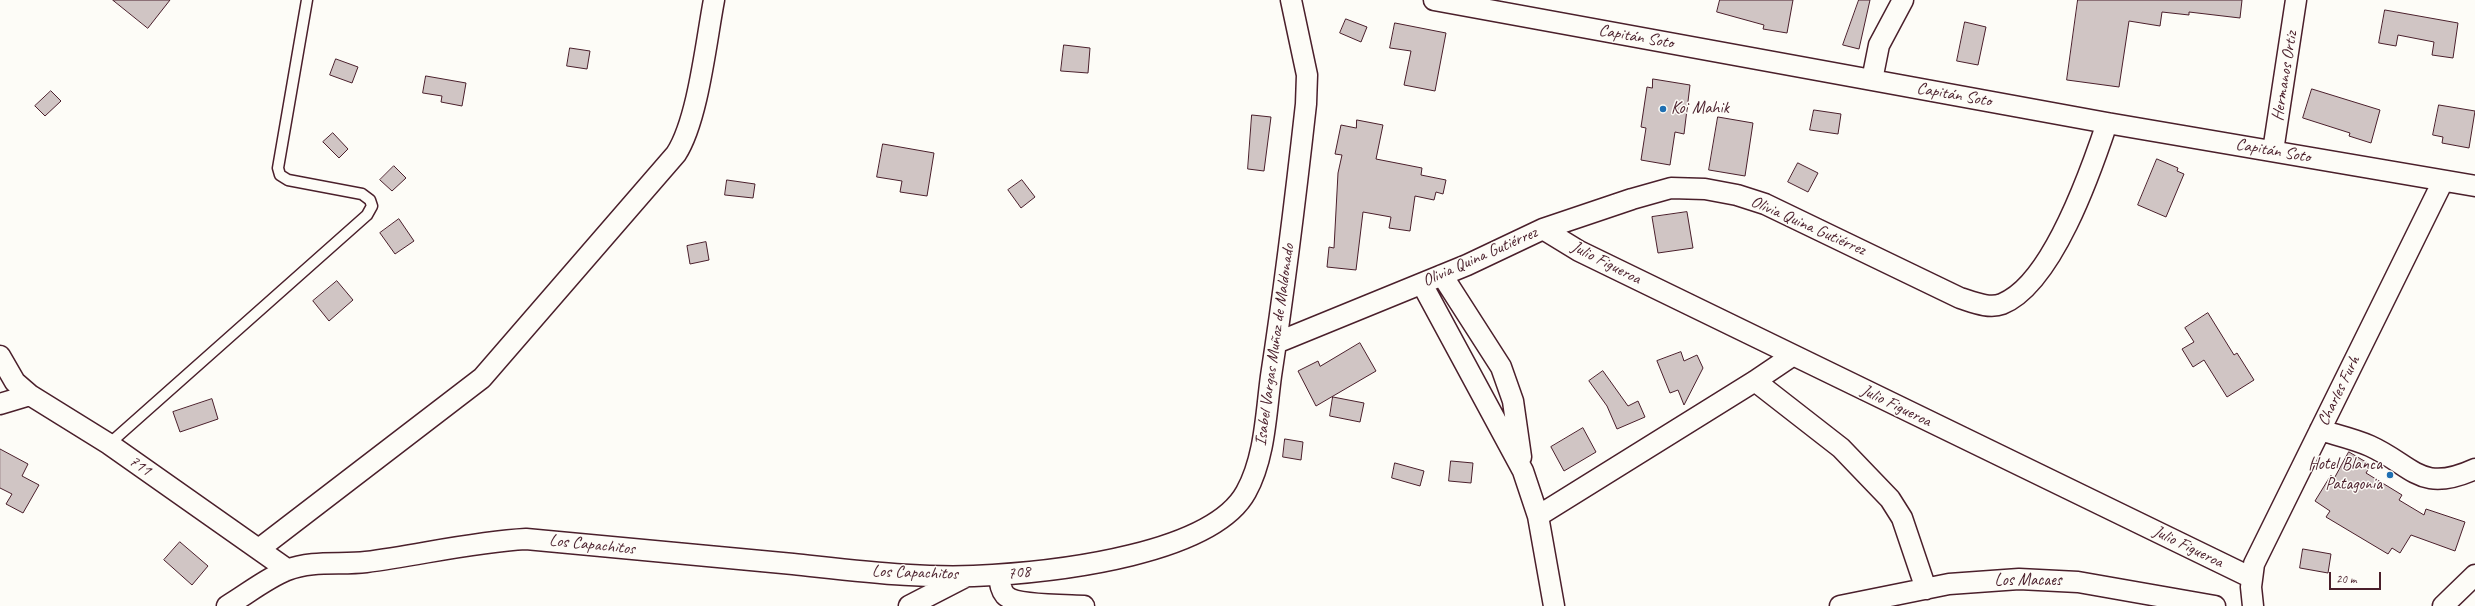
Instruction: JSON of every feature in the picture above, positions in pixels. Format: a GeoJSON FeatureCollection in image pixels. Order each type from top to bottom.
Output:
{"type":"FeatureCollection","features":[{"type":"Feature","properties":{"kind":"street"},"geometry":{"type":"LineString","coordinates":[[259,549],[482,378],[676,154],[685,141],[691,121],[714,0]]}},
{"type":"Feature","properties":{"kind":"street","name":"Isabel Vargas Muñoz de Maldonado"},"geometry":{"type":"LineString","coordinates":[[1069,568],[1173,543],[1198,533],[1228,514],[1246,493],[1256,468],[1276,342],[1306,104],[1306,75],[1291,0]]}},
{"type":"Feature","properties":{"kind":"street","name":"Capitán Soto"},"geometry":{"type":"LineString","coordinates":[[1434,0],[2107,123],[2475,186]]}},
{"type":"Feature","properties":{"kind":"street"},"geometry":{"type":"LineString","coordinates":[[1872,80],[1879,45],[1903,0]]}},
{"type":"Feature","properties":{"kind":"street","name":"Hermanos Ortiz"},"geometry":{"type":"LineString","coordinates":[[2273,151],[2296,0]]}},
{"type":"Feature","properties":{"kind":"street","name":"Olivia Quina Gutiérrez"},"geometry":{"type":"LineString","coordinates":[[1276,342],[1422,284],[1543,229],[1671,188],[1705,189],[1737,195],[1765,204],[1960,298],[1983,305],[2001,305],[2028,286],[2050,256],[2089,177],[2107,123]]}},
{"type":"Feature","properties":{"kind":"street","name":"Charles Furh"},"geometry":{"type":"LineString","coordinates":[[2253,606],[2252,578],[2254,564],[2443,181]]}},
{"type":"Feature","properties":{"kind":"street","name":"Julio Figueroa"},"geometry":{"type":"LineString","coordinates":[[1543,229],[1579,251],[1792,356],[2252,578]]}},
{"type":"Feature","properties":{"kind":"street"},"geometry":{"type":"LineString","coordinates":[[1442,275],[1501,367],[1512,401],[1523,471],[1538,516],[1554,606]]}},
{"type":"Feature","properties":{"kind":"street"},"geometry":{"type":"LineString","coordinates":[[1422,284],[1523,471]]}},
{"type":"Feature","properties":{"kind":"street","name":"711"},"geometry":{"type":"LineString","coordinates":[[0,356],[15,382],[30,395],[109,444],[288,570]]}},
{"type":"Feature","properties":{"kind":"street"},"geometry":{"type":"LineString","coordinates":[[1538,516],[1755,381],[1792,356]]}},
{"type":"Feature","properties":{"kind":"street"},"geometry":{"type":"LineString","coordinates":[[1755,381],[1841,448],[1890,499],[1902,518],[1926,589]]}},
{"type":"Feature","properties":{"kind":"street"},"geometry":{"type":"LineString","coordinates":[[0,404],[30,395]]}},
{"type":"Feature","properties":{"kind":"street"},"geometry":{"type":"LineString","coordinates":[[2320,430],[2369,445],[2392,457],[2414,474],[2429,478],[2449,479],[2475,469]]}},
{"type":"Feature","properties":{"kind":"street","name":"Los Capachitos"},"geometry":{"type":"LineString","coordinates":[[227,606],[288,570],[316,564],[391,558],[492,540],[526,539],[867,572],[968,575]]}},
{"type":"Feature","properties":{"kind":"street","name":"708"},"geometry":{"type":"LineString","coordinates":[[968,575],[1069,568]]}},
{"type":"Feature","properties":{"kind":"street"},"geometry":{"type":"LineString","coordinates":[[999,574],[1000,588],[1006,596],[1020,602],[1084,606]]}},
{"type":"Feature","properties":{"kind":"street"},"geometry":{"type":"LineString","coordinates":[[909,606],[968,575]]}},
{"type":"Feature","properties":{"kind":"street"},"geometry":{"type":"LineString","coordinates":[[2443,606],[2475,575]]}},
{"type":"Feature","properties":{"kind":"street","name":"Los Macaes"},"geometry":{"type":"LineString","coordinates":[[1840,606],[1949,584],[2019,579],[2078,582],[2215,606]]}},
{"type":"Feature","properties":{"kind":"lane"},"geometry":{"type":"LineString","coordinates":[[109,444],[368,215],[372,206],[370,200],[362,194],[288,180],[280,175],[278,168],[307,0]]}},
{"type":"Feature","properties":{"kind":"building"},"geometry":{"type":"Polygon","coordinates":[[[113,0],[170,0],[148,28],[113,0]]]}},
{"type":"Feature","properties":{"kind":"building"},"geometry":{"type":"Polygon","coordinates":[[[1720,0],[1793,0],[1787,33],[1763,29],[1764,25],[1717,12],[1720,0]]]}},
{"type":"Feature","properties":{"kind":"building"},"geometry":{"type":"Polygon","coordinates":[[[1859,0],[1870,0],[1859,49],[1843,45],[1859,0]]]}},
{"type":"Feature","properties":{"kind":"building"},"geometry":{"type":"Polygon","coordinates":[[[2078,0],[2242,0],[2240,18],[2189,12],[2189,15],[2162,12],[2160,26],[2129,21],[2119,87],[2067,80],[2078,0]]]}},
{"type":"Feature","properties":{"kind":"building"},"geometry":{"type":"Polygon","coordinates":[[[2385,10],[2458,23],[2453,58],[2432,55],[2434,42],[2398,35],[2396,46],[2379,43],[2385,10]]]}},
{"type":"Feature","properties":{"kind":"building"},"geometry":{"type":"Polygon","coordinates":[[[1346,19],[1367,27],[1361,42],[1340,33],[1346,19]]]}},
{"type":"Feature","properties":{"kind":"building"},"geometry":{"type":"Polygon","coordinates":[[[1965,22],[1986,27],[1978,65],[1957,61],[1965,22]]]}},
{"type":"Feature","properties":{"kind":"building"},"geometry":{"type":"Polygon","coordinates":[[[1395,23],[1446,33],[1435,91],[1404,85],[1411,51],[1390,48],[1395,23]]]}},
{"type":"Feature","properties":{"kind":"building"},"geometry":{"type":"Polygon","coordinates":[[[1064,45],[1090,48],[1088,73],[1061,71],[1064,45]]]}},
{"type":"Feature","properties":{"kind":"building"},"geometry":{"type":"Polygon","coordinates":[[[570,48],[590,51],[587,69],[567,66],[570,48]]]}},
{"type":"Feature","properties":{"kind":"building"},"geometry":{"type":"Polygon","coordinates":[[[336,59],[358,67],[352,83],[330,75],[336,59]]]}},
{"type":"Feature","properties":{"kind":"building"},"geometry":{"type":"Polygon","coordinates":[[[426,76],[466,83],[462,106],[441,102],[442,96],[423,93],[426,76]]]}},
{"type":"Feature","properties":{"kind":"building"},"geometry":{"type":"Polygon","coordinates":[[[1653,79],[1690,85],[1684,134],[1675,132],[1670,165],[1641,160],[1646,128],[1641,127],[1647,87],[1652,88],[1653,79]]]}},
{"type":"Feature","properties":{"kind":"building"},"geometry":{"type":"Polygon","coordinates":[[[2312,89],[2380,110],[2371,143],[2349,136],[2350,133],[2303,118],[2312,89]]]}},
{"type":"Feature","properties":{"kind":"building"},"geometry":{"type":"Polygon","coordinates":[[[51,91],[61,101],[45,116],[35,106],[51,91]]]}},
{"type":"Feature","properties":{"kind":"building"},"geometry":{"type":"Polygon","coordinates":[[[2439,105],[2475,111],[2469,148],[2442,143],[2443,137],[2433,135],[2439,105]]]}},
{"type":"Feature","properties":{"kind":"building"},"geometry":{"type":"Polygon","coordinates":[[[1814,110],[1841,114],[1838,134],[1810,130],[1814,110]]]}},
{"type":"Feature","properties":{"kind":"building"},"geometry":{"type":"Polygon","coordinates":[[[1252,115],[1271,117],[1264,171],[1248,169],[1252,115]]]}},
{"type":"Feature","properties":{"kind":"building"},"geometry":{"type":"Polygon","coordinates":[[[1718,117],[1753,123],[1745,176],[1709,170],[1718,117]]]}},
{"type":"Feature","properties":{"kind":"building"},"geometry":{"type":"Polygon","coordinates":[[[1357,120],[1383,125],[1376,159],[1422,168],[1421,175],[1446,180],[1443,194],[1436,192],[1434,200],[1415,196],[1410,231],[1389,228],[1391,217],[1363,212],[1356,270],[1327,267],[1329,247],[1334,248],[1338,173],[1342,155],[1335,154],[1341,125],[1356,128],[1357,120]]]}},
{"type":"Feature","properties":{"kind":"building"},"geometry":{"type":"Polygon","coordinates":[[[333,133],[348,149],[339,158],[323,142],[333,133]]]}},
{"type":"Feature","properties":{"kind":"building"},"geometry":{"type":"Polygon","coordinates":[[[883,144],[934,153],[927,196],[900,192],[902,181],[877,177],[883,144]]]}},
{"type":"Feature","properties":{"kind":"building"},"geometry":{"type":"Polygon","coordinates":[[[2157,159],[2178,168],[2177,171],[2184,174],[2166,217],[2138,205],[2157,159]]]}},
{"type":"Feature","properties":{"kind":"building"},"geometry":{"type":"Polygon","coordinates":[[[1798,163],[1818,173],[1808,192],[1788,182],[1798,163]]]}},
{"type":"Feature","properties":{"kind":"building"},"geometry":{"type":"Polygon","coordinates":[[[394,166],[406,178],[392,191],[380,180],[394,166]]]}},
{"type":"Feature","properties":{"kind":"building"},"geometry":{"type":"Polygon","coordinates":[[[727,180],[755,184],[753,198],[725,195],[727,180]]]}},
{"type":"Feature","properties":{"kind":"building"},"geometry":{"type":"Polygon","coordinates":[[[1022,180],[1035,197],[1021,208],[1008,190],[1022,180]]]}},
{"type":"Feature","properties":{"kind":"building"},"geometry":{"type":"Polygon","coordinates":[[[1687,212],[1693,248],[1658,253],[1652,217],[1687,212]]]}},
{"type":"Feature","properties":{"kind":"building"},"geometry":{"type":"Polygon","coordinates":[[[399,219],[414,241],[395,254],[380,233],[399,219]]]}},
{"type":"Feature","properties":{"kind":"building"},"geometry":{"type":"Polygon","coordinates":[[[706,242],[709,260],[690,264],[687,246],[706,242]]]}},
{"type":"Feature","properties":{"kind":"building"},"geometry":{"type":"Polygon","coordinates":[[[337,281],[353,300],[329,321],[313,301],[337,281]]]}},
{"type":"Feature","properties":{"kind":"building"},"geometry":{"type":"Polygon","coordinates":[[[2208,313],[2234,355],[2237,353],[2254,380],[2227,397],[2204,360],[2193,367],[2182,349],[2194,342],[2185,328],[2208,313]]]}},
{"type":"Feature","properties":{"kind":"building"},"geometry":{"type":"Polygon","coordinates":[[[1360,343],[1376,371],[1316,406],[1298,371],[1318,361],[1320,366],[1360,343]]]}},
{"type":"Feature","properties":{"kind":"building"},"geometry":{"type":"Polygon","coordinates":[[[1681,352],[1684,361],[1697,355],[1703,368],[1684,405],[1678,390],[1670,393],[1657,361],[1681,352]]]}},
{"type":"Feature","properties":{"kind":"building"},"geometry":{"type":"Polygon","coordinates":[[[1603,371],[1628,406],[1638,401],[1645,417],[1617,429],[1607,406],[1589,381],[1603,371]]]}},
{"type":"Feature","properties":{"kind":"building"},"geometry":{"type":"Polygon","coordinates":[[[1333,397],[1364,403],[1360,422],[1330,416],[1333,397]]]}},
{"type":"Feature","properties":{"kind":"building"},"geometry":{"type":"Polygon","coordinates":[[[212,399],[218,419],[180,432],[173,412],[212,399]]]}},
{"type":"Feature","properties":{"kind":"building"},"geometry":{"type":"Polygon","coordinates":[[[1583,428],[1596,452],[1564,471],[1551,447],[1583,428]]]}},
{"type":"Feature","properties":{"kind":"building"},"geometry":{"type":"Polygon","coordinates":[[[1285,439],[1303,442],[1301,460],[1283,457],[1285,439]]]}},
{"type":"Feature","properties":{"kind":"building"},"geometry":{"type":"Polygon","coordinates":[[[0,449],[28,464],[22,476],[39,485],[23,513],[6,504],[12,494],[0,488],[0,449]]]}},
{"type":"Feature","properties":{"kind":"building"},"geometry":{"type":"Polygon","coordinates":[[[2349,452],[2371,465],[2366,473],[2402,495],[2399,500],[2424,515],[2426,509],[2465,522],[2455,551],[2411,535],[2400,553],[2392,548],[2388,554],[2326,517],[2330,511],[2315,501],[2331,475],[2334,478],[2349,452]]]}},
{"type":"Feature","properties":{"kind":"building"},"geometry":{"type":"Polygon","coordinates":[[[1451,461],[1473,463],[1471,483],[1449,481],[1451,461]]]}},
{"type":"Feature","properties":{"kind":"building"},"geometry":{"type":"Polygon","coordinates":[[[1395,463],[1424,471],[1420,486],[1392,478],[1395,463]]]}},
{"type":"Feature","properties":{"kind":"building"},"geometry":{"type":"Polygon","coordinates":[[[180,542],[208,566],[192,585],[164,560],[180,542]]]}},
{"type":"Feature","properties":{"kind":"building"},"geometry":{"type":"Polygon","coordinates":[[[2303,549],[2331,554],[2328,573],[2300,568],[2303,549]]]}},
{"type":"Feature","properties":{"kind":"place","name":"Koi Mahik"},"geometry":{"type":"Point","coordinates":[1663,109]}},
{"type":"Feature","properties":{"kind":"place","name":"Hotel Blanca Patagonia"},"geometry":{"type":"Point","coordinates":[2390,475]}}]}
